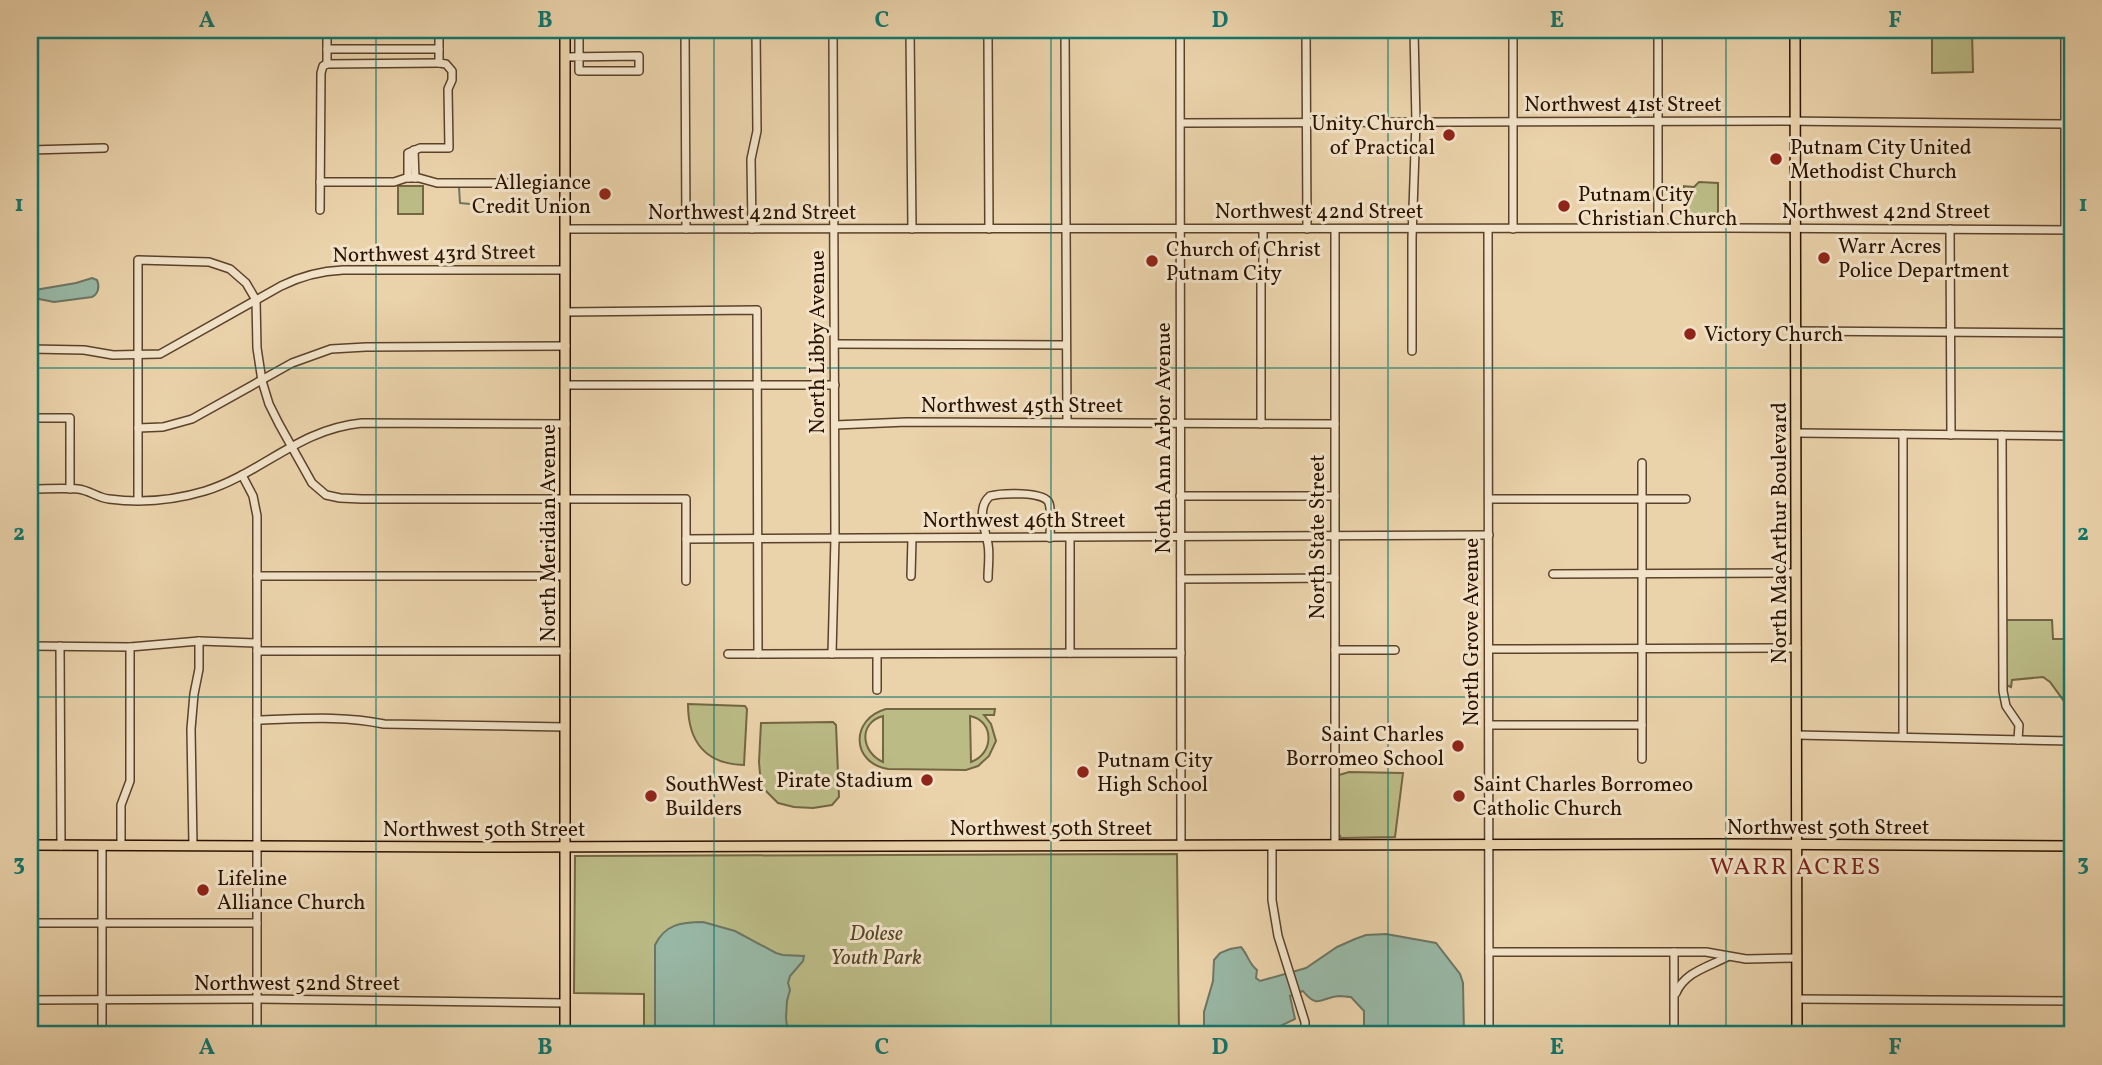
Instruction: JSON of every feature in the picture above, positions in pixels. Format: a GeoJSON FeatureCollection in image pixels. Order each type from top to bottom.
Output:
{"type":"FeatureCollection","features":[{"type":"Feature","properties":{"kind":"main road","name":"North Meridian Avenue"},"geometry":{"type":"LineString","coordinates":[[565,30],[565,1035]]}},
{"type":"Feature","properties":{"kind":"main road","name":"North MacArthur Boulevard"},"geometry":{"type":"LineString","coordinates":[[1795,30],[1797,1035]]}},
{"type":"Feature","properties":{"kind":"main road","name":"Northwest 50th Street"},"geometry":{"type":"LineString","coordinates":[[30,845],[2072,846]]}},
{"type":"Feature","properties":{"kind":"street"},"geometry":{"type":"LineString","coordinates":[[327,30],[327,64]]}},
{"type":"Feature","properties":{"kind":"street"},"geometry":{"type":"LineString","coordinates":[[439,30],[439,64]]}},
{"type":"Feature","properties":{"kind":"street"},"geometry":{"type":"LineString","coordinates":[[565,57],[579,57],[639,56],[639,71],[579,71],[579,57],[579,30]]}},
{"type":"Feature","properties":{"kind":"street"},"geometry":{"type":"LineString","coordinates":[[685,30],[686,229]]}},
{"type":"Feature","properties":{"kind":"street"},"geometry":{"type":"LineString","coordinates":[[752,229],[751,159],[757,131],[756,30]]}},
{"type":"Feature","properties":{"kind":"street","name":"North Libby Avenue"},"geometry":{"type":"LineString","coordinates":[[832,654],[835,538],[833,30]]}},
{"type":"Feature","properties":{"kind":"street"},"geometry":{"type":"LineString","coordinates":[[912,229],[910,30],[986,32],[989,229]]}},
{"type":"Feature","properties":{"kind":"street"},"geometry":{"type":"LineString","coordinates":[[1065,30],[1067,422]]}},
{"type":"Feature","properties":{"kind":"street","name":"North Ann Arbor Avenue"},"geometry":{"type":"LineString","coordinates":[[1180,30],[1181,845]]}},
{"type":"Feature","properties":{"kind":"street"},"geometry":{"type":"LineString","coordinates":[[1306,30],[1307,229]]}},
{"type":"Feature","properties":{"kind":"street"},"geometry":{"type":"LineString","coordinates":[[1412,351],[1416,122],[1414,30]]}},
{"type":"Feature","properties":{"kind":"street"},"geometry":{"type":"LineString","coordinates":[[1513,30],[1513,229]]}},
{"type":"Feature","properties":{"kind":"street"},"geometry":{"type":"LineString","coordinates":[[1658,30],[1658,228]]}},
{"type":"Feature","properties":{"kind":"street"},"geometry":{"type":"LineString","coordinates":[[2065,30],[2069,42],[2065,124],[2068,230]]}},
{"type":"Feature","properties":{"kind":"street"},"geometry":{"type":"LineString","coordinates":[[327,49],[439,49]]}},
{"type":"Feature","properties":{"kind":"street"},"geometry":{"type":"LineString","coordinates":[[320,210],[323,65],[446,64],[452,71],[448,89],[449,148],[414,150],[411,178]]}},
{"type":"Feature","properties":{"kind":"street","name":"Northwest 41st Street"},"geometry":{"type":"LineString","coordinates":[[1181,123],[1796,121],[2065,124]]}},
{"type":"Feature","properties":{"kind":"street"},"geometry":{"type":"LineString","coordinates":[[30,150],[103,148]]}},
{"type":"Feature","properties":{"kind":"street"},"geometry":{"type":"LineString","coordinates":[[320,181],[394,182],[411,178],[437,183],[565,183]]}},
{"type":"Feature","properties":{"kind":"street","name":"Northwest 42nd Street"},"geometry":{"type":"LineString","coordinates":[[565,229],[2068,230]]}},
{"type":"Feature","properties":{"kind":"street"},"geometry":{"type":"LineString","coordinates":[[1261,424],[1263,229]]}},
{"type":"Feature","properties":{"kind":"street","name":"North State Street"},"geometry":{"type":"LineString","coordinates":[[1335,229],[1335,845]]}},
{"type":"Feature","properties":{"kind":"street","name":"North Grove Avenue"},"geometry":{"type":"LineString","coordinates":[[1489,229],[1489,1035]]}},
{"type":"Feature","properties":{"kind":"street"},"geometry":{"type":"LineString","coordinates":[[1950,229],[1951,435]]}},
{"type":"Feature","properties":{"kind":"street"},"geometry":{"type":"LineString","coordinates":[[138,500],[138,260],[216,263],[240,277],[257,300],[257,348],[262,381],[275,415],[312,483],[326,495],[340,498],[686,499],[686,581]]}},
{"type":"Feature","properties":{"kind":"street","name":"Northwest 43rd Street"},"geometry":{"type":"LineString","coordinates":[[30,349],[84,350],[113,355],[165,352],[301,277],[333,270],[565,270]]}},
{"type":"Feature","properties":{"kind":"street"},"geometry":{"type":"LineString","coordinates":[[565,312],[757,310],[758,654]]}},
{"type":"Feature","properties":{"kind":"street"},"geometry":{"type":"LineString","coordinates":[[1796,331],[2072,333]]}},
{"type":"Feature","properties":{"kind":"street"},"geometry":{"type":"LineString","coordinates":[[835,344],[1066,345]]}},
{"type":"Feature","properties":{"kind":"street"},"geometry":{"type":"LineString","coordinates":[[138,428],[163,427],[192,419],[303,358],[344,347],[566,346]]}},
{"type":"Feature","properties":{"kind":"street"},"geometry":{"type":"LineString","coordinates":[[565,385],[835,385]]}},
{"type":"Feature","properties":{"kind":"street"},"geometry":{"type":"LineString","coordinates":[[30,418],[70,418],[70,489]]}},
{"type":"Feature","properties":{"kind":"street","name":"Northwest 45th Street"},"geometry":{"type":"LineString","coordinates":[[835,425],[907,422],[1335,424]]}},
{"type":"Feature","properties":{"kind":"street"},"geometry":{"type":"LineString","coordinates":[[30,489],[88,491],[110,500],[164,499],[216,487],[326,430],[362,423],[566,424]]}},
{"type":"Feature","properties":{"kind":"street"},"geometry":{"type":"LineString","coordinates":[[1797,433],[2072,436]]}},
{"type":"Feature","properties":{"kind":"street"},"geometry":{"type":"LineString","coordinates":[[1903,434],[1903,737]]}},
{"type":"Feature","properties":{"kind":"street"},"geometry":{"type":"LineString","coordinates":[[2002,435],[2003,691],[2006,706],[2019,725],[2018,740]]}},
{"type":"Feature","properties":{"kind":"street"},"geometry":{"type":"LineString","coordinates":[[1643,463],[1643,759]]}},
{"type":"Feature","properties":{"kind":"street"},"geometry":{"type":"LineString","coordinates":[[242,475],[257,510],[257,1035]]}},
{"type":"Feature","properties":{"kind":"street"},"geometry":{"type":"LineString","coordinates":[[988,578],[988,545],[983,508],[987,498],[993,495],[1037,495],[1045,498],[1049,504],[1050,538]]}},
{"type":"Feature","properties":{"kind":"street"},"geometry":{"type":"LineString","coordinates":[[1180,496],[1335,496]]}},
{"type":"Feature","properties":{"kind":"street"},"geometry":{"type":"LineString","coordinates":[[1489,499],[1686,499]]}},
{"type":"Feature","properties":{"kind":"street","name":"Northwest 46th Street"},"geometry":{"type":"LineString","coordinates":[[686,539],[1489,536]]}},
{"type":"Feature","properties":{"kind":"street"},"geometry":{"type":"LineString","coordinates":[[911,576],[912,538]]}},
{"type":"Feature","properties":{"kind":"street"},"geometry":{"type":"LineString","coordinates":[[1070,538],[1070,653]]}},
{"type":"Feature","properties":{"kind":"street"},"geometry":{"type":"LineString","coordinates":[[1553,574],[1797,573]]}},
{"type":"Feature","properties":{"kind":"street"},"geometry":{"type":"LineString","coordinates":[[257,576],[565,576]]}},
{"type":"Feature","properties":{"kind":"street"},"geometry":{"type":"LineString","coordinates":[[1181,579],[1335,578]]}},
{"type":"Feature","properties":{"kind":"street"},"geometry":{"type":"LineString","coordinates":[[193,846],[191,729],[194,694],[200,669],[200,641]]}},
{"type":"Feature","properties":{"kind":"street"},"geometry":{"type":"LineString","coordinates":[[30,646],[130,647],[200,641],[257,647],[566,651]]}},
{"type":"Feature","properties":{"kind":"street"},"geometry":{"type":"LineString","coordinates":[[60,646],[61,846]]}},
{"type":"Feature","properties":{"kind":"street"},"geometry":{"type":"LineString","coordinates":[[121,846],[121,805],[130,781],[130,647]]}},
{"type":"Feature","properties":{"kind":"street"},"geometry":{"type":"LineString","coordinates":[[1489,649],[1797,648]]}},
{"type":"Feature","properties":{"kind":"street"},"geometry":{"type":"LineString","coordinates":[[1335,650],[1395,650]]}},
{"type":"Feature","properties":{"kind":"street"},"geometry":{"type":"LineString","coordinates":[[729,654],[1181,653]]}},
{"type":"Feature","properties":{"kind":"street"},"geometry":{"type":"LineString","coordinates":[[877,654],[877,690]]}},
{"type":"Feature","properties":{"kind":"street"},"geometry":{"type":"LineString","coordinates":[[257,720],[326,718],[384,724],[565,726]]}},
{"type":"Feature","properties":{"kind":"street"},"geometry":{"type":"LineString","coordinates":[[1489,725],[1642,725]]}},
{"type":"Feature","properties":{"kind":"street"},"geometry":{"type":"LineString","coordinates":[[1797,735],[2072,741]]}},
{"type":"Feature","properties":{"kind":"street"},"geometry":{"type":"LineString","coordinates":[[1272,845],[1272,900],[1278,936],[1305,1022],[1306,1035]]}},
{"type":"Feature","properties":{"kind":"street"},"geometry":{"type":"LineString","coordinates":[[102,1035],[103,846]]}},
{"type":"Feature","properties":{"kind":"street"},"geometry":{"type":"LineString","coordinates":[[30,923],[257,923]]}},
{"type":"Feature","properties":{"kind":"street"},"geometry":{"type":"LineString","coordinates":[[1489,952],[1674,951],[1706,952],[1746,959],[1797,958]]}},
{"type":"Feature","properties":{"kind":"street"},"geometry":{"type":"LineString","coordinates":[[1674,951],[1674,1035]]}},
{"type":"Feature","properties":{"kind":"street"},"geometry":{"type":"LineString","coordinates":[[1674,999],[1678,987],[1691,975],[1728,957]]}},
{"type":"Feature","properties":{"kind":"street","name":"Northwest 52nd Street"},"geometry":{"type":"LineString","coordinates":[[30,1000],[257,999],[565,1003]]}},
{"type":"Feature","properties":{"kind":"street"},"geometry":{"type":"LineString","coordinates":[[1797,999],[2072,1001]]}},
{"type":"Feature","properties":{"kind":"green space"},"geometry":{"type":"Polygon","coordinates":[[[1932,30],[1972,30],[1973,72],[1932,73],[1932,30]]]}},
{"type":"Feature","properties":{"kind":"green space"},"geometry":{"type":"Polygon","coordinates":[[[1699,182],[1718,183],[1718,225],[1684,224],[1684,186],[1694,187],[1699,182]]]}},
{"type":"Feature","properties":{"kind":"green space"},"geometry":{"type":"Polygon","coordinates":[[[398,186],[423,186],[423,214],[398,214],[398,186]]]}},
{"type":"Feature","properties":{"kind":"green space"},"geometry":{"type":"Polygon","coordinates":[[[2006,620],[2052,620],[2053,639],[2072,639],[2072,722],[2067,715],[2071,711],[2050,682],[2043,677],[2012,680],[2011,687],[2006,685],[2006,620]]]}},
{"type":"Feature","properties":{"kind":"green space"},"geometry":{"type":"Polygon","coordinates":[[[688,704],[745,706],[744,765],[719,760],[701,748],[691,729],[688,704]]]}},
{"type":"Feature","properties":{"kind":"green space"},"geometry":{"type":"Polygon","coordinates":[[[886,709],[995,709],[994,715],[984,715],[991,724],[996,741],[989,756],[978,766],[966,770],[888,769],[876,765],[862,750],[861,731],[874,714],[886,709]],[[883,716],[869,725],[865,738],[870,752],[883,762],[883,716]],[[970,716],[971,762],[984,752],[988,738],[984,724],[970,716]]]}},
{"type":"Feature","properties":{"kind":"green space"},"geometry":{"type":"Polygon","coordinates":[[[833,722],[836,725],[839,797],[832,805],[813,808],[778,803],[761,786],[761,723],[833,722]]]}},
{"type":"Feature","properties":{"kind":"green space"},"geometry":{"type":"Polygon","coordinates":[[[1349,772],[1403,773],[1395,837],[1341,838],[1339,775],[1349,772]]]}},
{"type":"Feature","properties":{"kind":"green space","name":"Dolese Youth Park"},"geometry":{"type":"Polygon","coordinates":[[[1177,854],[1179,1035],[644,1035],[644,994],[574,993],[575,856],[1177,854]]]}},
{"type":"Feature","properties":{"kind":"shaded area"},"geometry":{"type":"Polygon","coordinates":[[[92,278],[97,280],[98,285],[97,292],[92,297],[54,302],[39,299],[33,292],[35,290],[92,278]]]}},
{"type":"Feature","properties":{"kind":"shaded area"},"geometry":{"type":"Polygon","coordinates":[[[703,922],[735,931],[776,953],[804,956],[788,983],[788,1035],[655,1035],[655,945],[669,928],[703,922]]]}},
{"type":"Feature","properties":{"kind":"shaded area"},"geometry":{"type":"Polygon","coordinates":[[[1386,934],[1436,943],[1460,974],[1463,983],[1464,1035],[1360,1035],[1364,1026],[1364,1011],[1351,997],[1339,996],[1316,1001],[1303,991],[1290,996],[1295,1019],[1269,1034],[1204,1035],[1204,1012],[1213,981],[1214,960],[1220,953],[1241,947],[1257,970],[1256,978],[1260,981],[1306,968],[1337,947],[1355,939],[1366,935],[1386,934]]]}},
{"type":"Feature","properties":{"kind":"waterway"},"geometry":{"type":"LineString","coordinates":[[459,187],[460,203],[470,204]]}},
{"type":"Feature","properties":{"kind":"place","name":"Unity Church of Practical"},"geometry":{"type":"Point","coordinates":[1449,135]}},
{"type":"Feature","properties":{"kind":"place","name":"Putnam City United Methodist Church"},"geometry":{"type":"Point","coordinates":[1776,159]}},
{"type":"Feature","properties":{"kind":"place","name":"Allegiance Credit Union"},"geometry":{"type":"Point","coordinates":[605,194]}},
{"type":"Feature","properties":{"kind":"place","name":"Putnam City Christian Church"},"geometry":{"type":"Point","coordinates":[1564,206]}},
{"type":"Feature","properties":{"kind":"place","name":"Warr Acres Police Department"},"geometry":{"type":"Point","coordinates":[1824,258]}},
{"type":"Feature","properties":{"kind":"place","name":"Church of Christ Putnam City"},"geometry":{"type":"Point","coordinates":[1152,261]}},
{"type":"Feature","properties":{"kind":"place","name":"Victory Church"},"geometry":{"type":"Point","coordinates":[1690,334]}},
{"type":"Feature","properties":{"kind":"place","name":"Saint Charles Borromeo School"},"geometry":{"type":"Point","coordinates":[1458,746]}},
{"type":"Feature","properties":{"kind":"place","name":"Putnam City High School"},"geometry":{"type":"Point","coordinates":[1083,772]}},
{"type":"Feature","properties":{"kind":"place","name":"Pirate Stadium"},"geometry":{"type":"Point","coordinates":[927,780]}},
{"type":"Feature","properties":{"kind":"place","name":"SouthWest Builders"},"geometry":{"type":"Point","coordinates":[651,796]}},
{"type":"Feature","properties":{"kind":"place","name":"Saint Charles Borromeo Catholic Church"},"geometry":{"type":"Point","coordinates":[1459,796]}},
{"type":"Feature","properties":{"kind":"place","name":"Lifeline Alliance Church"},"geometry":{"type":"Point","coordinates":[203,890]}},
{"type":"Feature","properties":{"kind":"district","name":"WARR ACRES"},"geometry":{"type":"Point","coordinates":[1796,866]}}]}
